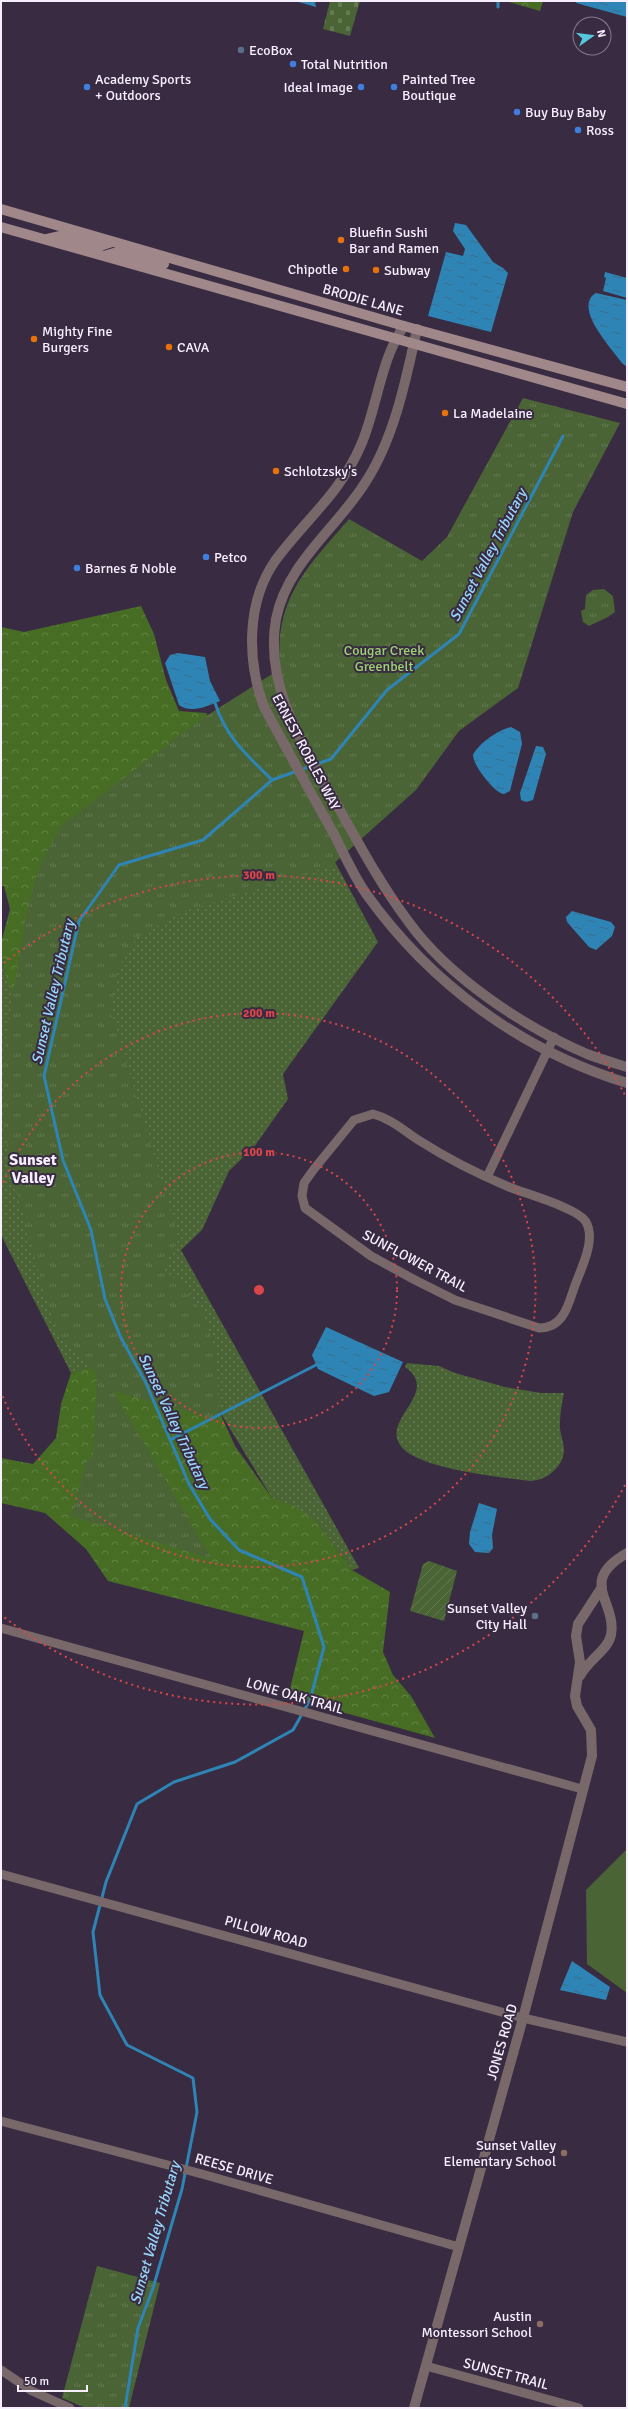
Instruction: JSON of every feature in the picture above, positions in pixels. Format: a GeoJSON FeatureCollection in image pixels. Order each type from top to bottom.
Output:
{"type":"FeatureCollection","features":[{"type":"Feature","properties":{"kind":"main road","name":"BRODIE LANE"},"geometry":{"type":"LineString","coordinates":[[1,209],[404,326],[627,388]]}},
{"type":"Feature","properties":{"kind":"main road","name":"BRODIE LANE"},"geometry":{"type":"LineString","coordinates":[[1,227],[627,404]]}},
{"type":"Feature","properties":{"kind":"main road"},"geometry":{"type":"LineString","coordinates":[[43,239],[59,236],[100,246],[112,242]]}},
{"type":"Feature","properties":{"kind":"main road"},"geometry":{"type":"LineString","coordinates":[[103,256],[118,252],[164,264],[175,260]]}},
{"type":"Feature","properties":{"kind":"main road"},"geometry":{"type":"LineString","coordinates":[[599,396],[609,394],[627,397]]}},
{"type":"Feature","properties":{"kind":"street","name":"ERNEST ROBLES WAY"},"geometry":{"type":"LineString","coordinates":[[404,326],[395,339],[369,424],[353,461],[328,501],[275,562],[260,595],[255,615],[252,655],[259,693],[264,707],[366,894],[412,950],[474,1006],[498,1023],[580,1068],[627,1083]]}},
{"type":"Feature","properties":{"kind":"street","name":"ERNEST ROBLES WAY"},"geometry":{"type":"LineString","coordinates":[[417,329],[387,440],[373,472],[351,503],[297,568],[284,591],[276,618],[274,660],[278,686],[290,720],[385,888],[409,923],[439,955],[474,986],[554,1037],[587,1054],[627,1067]]}},
{"type":"Feature","properties":{"kind":"street"},"geometry":{"type":"LineString","coordinates":[[487,1178],[554,1037]]}},
{"type":"Feature","properties":{"kind":"street","name":"SUNFLOWER TRAIL"},"geometry":{"type":"LineString","coordinates":[[373,1114],[389,1119],[419,1141],[487,1178],[537,1199],[574,1211],[585,1220],[588,1227],[589,1242],[567,1308],[555,1324],[539,1328],[495,1315],[455,1300],[415,1280],[371,1256],[312,1214],[305,1208],[302,1196],[304,1183],[310,1174],[354,1120],[373,1114]]}},
{"type":"Feature","properties":{"kind":"street","name":"JONES ROAD"},"geometry":{"type":"LineString","coordinates":[[414,2408],[523,2018],[582,1789],[592,1756],[591,1730],[577,1706],[575,1696],[580,1662],[576,1630],[602,1587],[609,1566],[627,1553]]}},
{"type":"Feature","properties":{"kind":"street","name":"JONES ROAD"},"geometry":{"type":"LineString","coordinates":[[576,1683],[584,1667],[606,1645],[611,1635],[611,1622],[602,1587]]}},
{"type":"Feature","properties":{"kind":"street","name":"LONE OAK TRAIL"},"geometry":{"type":"LineString","coordinates":[[1,1628],[582,1789]]}},
{"type":"Feature","properties":{"kind":"street","name":"PILLOW ROAD"},"geometry":{"type":"LineString","coordinates":[[1,1874],[523,2018],[627,2042]]}},
{"type":"Feature","properties":{"kind":"street","name":"REESE DRIVE"},"geometry":{"type":"LineString","coordinates":[[1,2121],[202,2174],[459,2246]]}},
{"type":"Feature","properties":{"kind":"street","name":"SUNSET TRAIL"},"geometry":{"type":"LineString","coordinates":[[426,2366],[579,2408]]}},
{"type":"Feature","properties":{"kind":"street"},"geometry":{"type":"LineString","coordinates":[[1,2370],[32,2391],[70,2408]]}},
{"type":"Feature","properties":{"kind":"green space"},"geometry":{"type":"Polygon","coordinates":[[[330,1],[360,1],[350,36],[323,29],[330,1]]]}},
{"type":"Feature","properties":{"kind":"green space"},"geometry":{"type":"Polygon","coordinates":[[[505,1],[543,1],[540,11],[505,1]]]}},
{"type":"Feature","properties":{"kind":"green space","name":"Cougar Creek Greenbelt"},"geometry":{"type":"Polygon","coordinates":[[[523,398],[620,423],[573,512],[518,688],[459,731],[416,790],[331,866],[182,912],[136,938],[117,971],[111,1011],[179,1239],[163,1270],[183,1284],[204,1316],[217,1356],[219,1420],[113,1391],[212,1559],[71,1516],[87,1461],[93,1455],[97,1373],[59,1336],[40,1278],[18,1194],[4,1129],[4,1051],[27,909],[41,863],[61,826],[200,720],[280,669],[279,644],[282,623],[296,586],[319,554],[349,519],[422,561],[447,537],[523,398]]]}},
{"type":"Feature","properties":{"kind":"green space"},"geometry":{"type":"Polygon","coordinates":[[[604,589],[613,596],[615,612],[589,626],[583,622],[581,611],[585,609],[586,595],[593,590],[604,589]]]}},
{"type":"Feature","properties":{"kind":"green space"},"geometry":{"type":"Polygon","coordinates":[[[141,606],[154,634],[166,680],[179,711],[206,713],[238,752],[18,1000],[6,978],[1,952],[1,943],[10,909],[4,886],[1,886],[1,627],[24,632],[141,606]]]}},
{"type":"Feature","properties":{"kind":"green space"},"geometry":{"type":"Polygon","coordinates":[[[306,808],[378,942],[283,1074],[288,1099],[254,1147],[229,1171],[202,1230],[181,1250],[359,1568],[352,1570],[317,1522],[272,1498],[189,1361],[153,1348],[71,1373],[1,1235],[1,952],[6,978],[75,920],[306,808]]]}},
{"type":"Feature","properties":{"kind":"green space"},"geometry":{"type":"Polygon","coordinates":[[[102,1363],[210,1391],[235,1446],[272,1498],[295,1506],[317,1522],[352,1570],[390,1592],[383,1652],[393,1675],[411,1696],[435,1738],[288,1697],[304,1631],[108,1581],[86,1549],[45,1513],[1,1503],[1,1458],[33,1464],[56,1438],[61,1404],[71,1373],[102,1363]]]}},
{"type":"Feature","properties":{"kind":"green space"},"geometry":{"type":"Polygon","coordinates":[[[407,1363],[439,1366],[455,1373],[505,1387],[541,1393],[564,1393],[560,1426],[564,1451],[561,1462],[557,1468],[542,1479],[530,1481],[440,1466],[409,1453],[400,1445],[397,1435],[398,1425],[414,1396],[417,1386],[414,1376],[405,1367],[407,1363]]]}},
{"type":"Feature","properties":{"kind":"green space"},"geometry":{"type":"Polygon","coordinates":[[[429,1561],[457,1571],[444,1621],[410,1611],[423,1564],[429,1561]]]}},
{"type":"Feature","properties":{"kind":"green space"},"geometry":{"type":"Polygon","coordinates":[[[627,1849],[627,1993],[587,1964],[586,1890],[627,1849]]]}},
{"type":"Feature","properties":{"kind":"green space"},"geometry":{"type":"Polygon","coordinates":[[[97,2266],[160,2283],[129,2408],[86,2408],[62,2398],[97,2266]]]}},
{"type":"Feature","properties":{"kind":"water"},"geometry":{"type":"Polygon","coordinates":[[[295,1],[315,1],[316,7],[295,1]]]}},
{"type":"Feature","properties":{"kind":"water"},"geometry":{"type":"Polygon","coordinates":[[[576,1],[627,1],[627,17],[576,3],[576,1]]]}},
{"type":"Feature","properties":{"kind":"water"},"geometry":{"type":"Polygon","coordinates":[[[455,223],[466,225],[493,262],[508,273],[491,332],[428,316],[446,252],[463,256],[465,249],[453,231],[455,223]]]}},
{"type":"Feature","properties":{"kind":"water"},"geometry":{"type":"Polygon","coordinates":[[[605,272],[627,278],[627,298],[603,291],[606,278],[604,277],[605,272]]]}},
{"type":"Feature","properties":{"kind":"water"},"geometry":{"type":"Polygon","coordinates":[[[596,293],[627,300],[627,367],[622,363],[603,338],[591,318],[589,308],[590,299],[596,293]]]}},
{"type":"Feature","properties":{"kind":"water"},"geometry":{"type":"Polygon","coordinates":[[[178,653],[205,657],[210,681],[220,701],[205,707],[194,709],[184,708],[179,705],[165,663],[170,655],[178,653]]]}},
{"type":"Feature","properties":{"kind":"water"},"geometry":{"type":"Polygon","coordinates":[[[511,727],[520,732],[522,744],[510,791],[504,794],[495,789],[485,778],[476,765],[473,755],[476,750],[489,738],[500,731],[511,727]]]}},
{"type":"Feature","properties":{"kind":"water"},"geometry":{"type":"Polygon","coordinates":[[[536,746],[543,747],[546,754],[533,800],[526,802],[521,800],[520,793],[536,746]]]}},
{"type":"Feature","properties":{"kind":"water"},"geometry":{"type":"Polygon","coordinates":[[[572,911],[611,922],[615,927],[612,936],[596,950],[589,947],[567,922],[566,917],[572,911]]]}},
{"type":"Feature","properties":{"kind":"water"},"geometry":{"type":"Polygon","coordinates":[[[326,1327],[403,1362],[389,1392],[374,1396],[318,1369],[312,1355],[326,1327]]]}},
{"type":"Feature","properties":{"kind":"water"},"geometry":{"type":"Polygon","coordinates":[[[479,1503],[497,1509],[492,1535],[493,1548],[489,1553],[475,1552],[469,1544],[470,1532],[479,1503]]]}},
{"type":"Feature","properties":{"kind":"water"},"geometry":{"type":"Polygon","coordinates":[[[572,1961],[610,1987],[606,2000],[560,1990],[572,1961]]]}},
{"type":"Feature","properties":{"kind":"waterway","name":"Sunset Valley Tributary"},"geometry":{"type":"LineString","coordinates":[[498,1],[498,7]]}},
{"type":"Feature","properties":{"kind":"waterway","name":"Sunset Valley Tributary"},"geometry":{"type":"LineString","coordinates":[[125,2408],[138,2328],[153,2288],[182,2189],[197,2112],[193,2078],[127,2045],[100,1995],[93,1932],[106,1882],[137,1804],[174,1782],[235,1762],[293,1730],[310,1700],[324,1647],[302,1577],[239,1550],[210,1519],[189,1484],[145,1381],[121,1338],[105,1299],[91,1230],[63,1160],[44,1076],[79,921],[119,865],[203,840],[272,780],[331,759],[387,690],[459,634],[563,436]]}},
{"type":"Feature","properties":{"kind":"waterway"},"geometry":{"type":"LineString","coordinates":[[215,703],[225,727],[231,736],[246,754],[272,780]]}},
{"type":"Feature","properties":{"kind":"waterway"},"geometry":{"type":"LineString","coordinates":[[170,1440],[316,1365]]}},
{"type":"Feature","properties":{"kind":"place","name":"EcoBox"},"geometry":{"type":"Point","coordinates":[241,50]}},
{"type":"Feature","properties":{"kind":"place","name":"Total Nutrition"},"geometry":{"type":"Point","coordinates":[293,64]}},
{"type":"Feature","properties":{"kind":"place","name":"Academy Sports + Outdoors"},"geometry":{"type":"Point","coordinates":[87,87]}},
{"type":"Feature","properties":{"kind":"place","name":"Ideal Image"},"geometry":{"type":"Point","coordinates":[361,87]}},
{"type":"Feature","properties":{"kind":"place","name":"Painted Tree Boutique"},"geometry":{"type":"Point","coordinates":[394,87]}},
{"type":"Feature","properties":{"kind":"place","name":"Buy Buy Baby"},"geometry":{"type":"Point","coordinates":[517,112]}},
{"type":"Feature","properties":{"kind":"place","name":"Ross"},"geometry":{"type":"Point","coordinates":[578,130]}},
{"type":"Feature","properties":{"kind":"place","name":"Bluefin Sushi Bar and Ramen"},"geometry":{"type":"Point","coordinates":[341,240]}},
{"type":"Feature","properties":{"kind":"place","name":"Chipotle"},"geometry":{"type":"Point","coordinates":[346,269]}},
{"type":"Feature","properties":{"kind":"place","name":"Subway"},"geometry":{"type":"Point","coordinates":[376,270]}},
{"type":"Feature","properties":{"kind":"place","name":"Mighty Fine Burgers"},"geometry":{"type":"Point","coordinates":[34,339]}},
{"type":"Feature","properties":{"kind":"place","name":"CAVA"},"geometry":{"type":"Point","coordinates":[169,347]}},
{"type":"Feature","properties":{"kind":"place","name":"La Madelaine"},"geometry":{"type":"Point","coordinates":[445,413]}},
{"type":"Feature","properties":{"kind":"place","name":"Schlotzsky's"},"geometry":{"type":"Point","coordinates":[276,471]}},
{"type":"Feature","properties":{"kind":"place","name":"Petco"},"geometry":{"type":"Point","coordinates":[206,557]}},
{"type":"Feature","properties":{"kind":"place","name":"Barnes & Noble"},"geometry":{"type":"Point","coordinates":[77,568]}},
{"type":"Feature","properties":{"kind":"place","name":"Sunset Valley City Hall"},"geometry":{"type":"Point","coordinates":[535,1616]}},
{"type":"Feature","properties":{"kind":"place","name":"Sunset Valley Elementary School"},"geometry":{"type":"Point","coordinates":[564,2153]}},
{"type":"Feature","properties":{"kind":"place","name":"Austin Montessori School"},"geometry":{"type":"Point","coordinates":[540,2324]}},
{"type":"Feature","properties":{"kind":"district","name":"Sunset Valley"},"geometry":{"type":"Point","coordinates":[33,1169]}}]}
